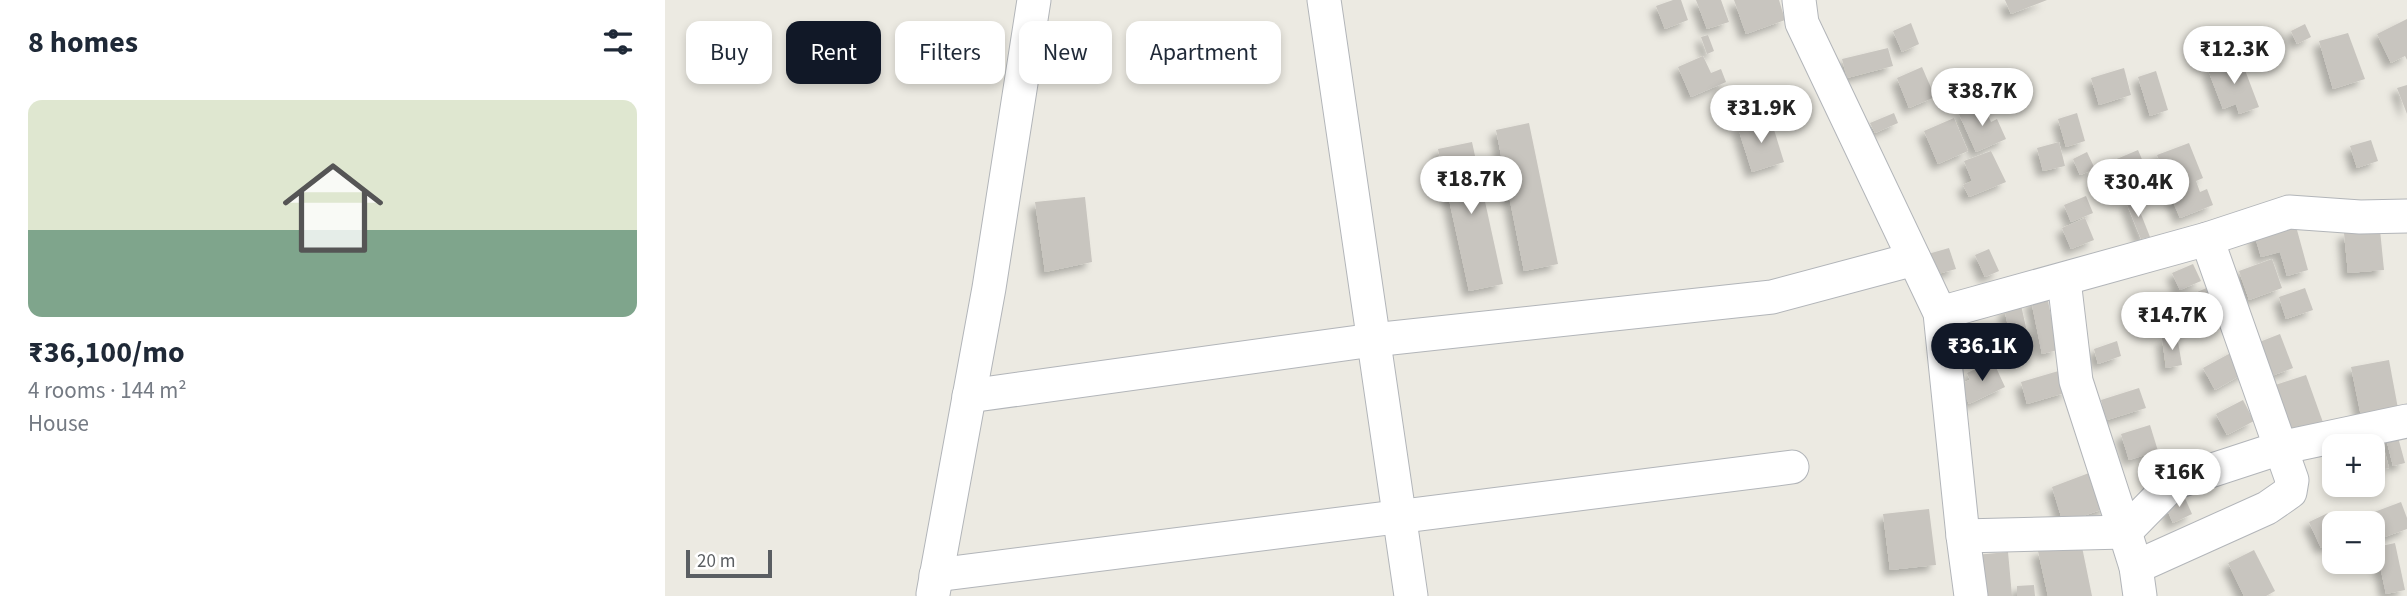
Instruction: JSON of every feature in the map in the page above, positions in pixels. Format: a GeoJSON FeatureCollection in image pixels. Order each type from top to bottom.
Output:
{"type":"FeatureCollection","features":[{"type":"Feature","properties":{"kind":"street"},"geometry":{"type":"LineString","coordinates":[[1034,0],[989,288],[935,586],[1399,516],[1792,467]]}},
{"type":"Feature","properties":{"kind":"street"},"geometry":{"type":"LineString","coordinates":[[1324,0],[1411,596]]}},
{"type":"Feature","properties":{"kind":"street"},"geometry":{"type":"LineString","coordinates":[[1798,0],[1802,23],[1940,313],[1971,596]]}},
{"type":"Feature","properties":{"kind":"street"},"geometry":{"type":"LineString","coordinates":[[1940,313],[2207,239],[2289,212],[2360,217],[2407,216]]}},
{"type":"Feature","properties":{"kind":"street"},"geometry":{"type":"LineString","coordinates":[[2064,279],[2076,381],[2138,581],[2267,508],[2290,492],[2292,480],[2207,239]]}},
{"type":"Feature","properties":{"kind":"street"},"geometry":{"type":"LineString","coordinates":[[969,396],[1373,341],[1772,297],[1914,259]]}},
{"type":"Feature","properties":{"kind":"street"},"geometry":{"type":"LineString","coordinates":[[1963,536],[2125,532],[2173,483],[2280,448],[2407,421],[2407,428]]}},
{"type":"Feature","properties":{"kind":"building"},"geometry":{"type":"Polygon","coordinates":[[[1681,0],[1688,20],[1665,29],[1656,6],[1681,0]]]}},
{"type":"Feature","properties":{"kind":"building"},"geometry":{"type":"Polygon","coordinates":[[[1696,0],[1721,0],[1729,22],[1707,29],[1696,0]]]}},
{"type":"Feature","properties":{"kind":"building"},"geometry":{"type":"Polygon","coordinates":[[[1734,0],[1779,0],[1785,20],[1746,34],[1734,0]]]}},
{"type":"Feature","properties":{"kind":"building"},"geometry":{"type":"Polygon","coordinates":[[[2005,0],[2047,0],[2011,14],[2005,0]]]}},
{"type":"Feature","properties":{"kind":"building"},"geometry":{"type":"Polygon","coordinates":[[[2407,19],[2407,60],[2405,56],[2391,63],[2377,34],[2407,19]]]}},
{"type":"Feature","properties":{"kind":"building"},"geometry":{"type":"Polygon","coordinates":[[[1911,23],[1919,44],[1902,52],[1893,31],[1911,23]]]}},
{"type":"Feature","properties":{"kind":"building"},"geometry":{"type":"Polygon","coordinates":[[[2305,24],[2311,37],[2297,44],[2291,31],[2305,24]]]}},
{"type":"Feature","properties":{"kind":"building"},"geometry":{"type":"Polygon","coordinates":[[[2348,33],[2365,79],[2333,89],[2319,41],[2348,33]]]}},
{"type":"Feature","properties":{"kind":"building"},"geometry":{"type":"Polygon","coordinates":[[[1708,35],[1714,51],[1707,54],[1701,37],[1708,35]]]}},
{"type":"Feature","properties":{"kind":"building"},"geometry":{"type":"Polygon","coordinates":[[[1888,48],[1893,66],[1847,78],[1842,59],[1888,48]]]}},
{"type":"Feature","properties":{"kind":"building"},"geometry":{"type":"Polygon","coordinates":[[[1703,56],[1711,73],[1721,69],[1726,82],[1691,97],[1678,67],[1703,56]]]}},
{"type":"Feature","properties":{"kind":"building"},"geometry":{"type":"Polygon","coordinates":[[[2240,57],[2259,107],[2239,114],[2236,104],[2223,109],[2208,70],[2240,57]]]}},
{"type":"Feature","properties":{"kind":"building"},"geometry":{"type":"Polygon","coordinates":[[[1922,67],[1935,97],[1909,108],[1897,78],[1922,67]]]}},
{"type":"Feature","properties":{"kind":"building"},"geometry":{"type":"Polygon","coordinates":[[[2124,68],[2131,95],[2099,105],[2091,78],[2124,68]]]}},
{"type":"Feature","properties":{"kind":"building"},"geometry":{"type":"Polygon","coordinates":[[[2156,71],[2168,110],[2150,116],[2138,77],[2156,71]]]}},
{"type":"Feature","properties":{"kind":"building"},"geometry":{"type":"Polygon","coordinates":[[[2407,85],[2407,114],[2397,88],[2407,85]]]}},
{"type":"Feature","properties":{"kind":"building"},"geometry":{"type":"Polygon","coordinates":[[[1983,104],[1991,122],[1997,119],[2006,139],[1976,152],[1959,114],[1983,104]]]}},
{"type":"Feature","properties":{"kind":"building"},"geometry":{"type":"Polygon","coordinates":[[[1894,113],[1898,123],[1875,133],[1870,123],[1894,113]]]}},
{"type":"Feature","properties":{"kind":"building"},"geometry":{"type":"Polygon","coordinates":[[[2077,113],[2085,141],[2066,147],[2058,119],[2077,113]]]}},
{"type":"Feature","properties":{"kind":"building"},"geometry":{"type":"Polygon","coordinates":[[[1770,117],[1784,162],[1752,172],[1738,128],[1770,117]]]}},
{"type":"Feature","properties":{"kind":"building"},"geometry":{"type":"Polygon","coordinates":[[[1954,118],[1968,151],[1938,164],[1924,131],[1954,118]]]}},
{"type":"Feature","properties":{"kind":"building"},"geometry":{"type":"Polygon","coordinates":[[[1529,123],[1558,264],[1524,271],[1496,130],[1529,123]]]}},
{"type":"Feature","properties":{"kind":"building"},"geometry":{"type":"Polygon","coordinates":[[[2371,140],[2378,161],[2357,168],[2350,146],[2371,140]]]}},
{"type":"Feature","properties":{"kind":"building"},"geometry":{"type":"Polygon","coordinates":[[[1472,142],[1503,284],[1469,291],[1438,149],[1472,142]]]}},
{"type":"Feature","properties":{"kind":"building"},"geometry":{"type":"Polygon","coordinates":[[[2059,142],[2065,166],[2043,171],[2037,148],[2059,142]]]}},
{"type":"Feature","properties":{"kind":"building"},"geometry":{"type":"Polygon","coordinates":[[[2189,143],[2203,178],[2196,181],[2200,192],[2207,189],[2213,205],[2180,218],[2171,197],[2181,193],[2175,177],[2167,180],[2157,155],[2189,143]]]}},
{"type":"Feature","properties":{"kind":"building"},"geometry":{"type":"Polygon","coordinates":[[[2138,150],[2152,183],[2125,194],[2112,161],[2138,150]]]}},
{"type":"Feature","properties":{"kind":"building"},"geometry":{"type":"Polygon","coordinates":[[[1991,151],[2006,182],[1969,197],[1963,185],[1972,181],[1964,161],[1991,151]]]}},
{"type":"Feature","properties":{"kind":"building"},"geometry":{"type":"Polygon","coordinates":[[[2087,152],[2095,169],[2080,175],[2073,159],[2087,152]]]}},
{"type":"Feature","properties":{"kind":"building"},"geometry":{"type":"Polygon","coordinates":[[[2086,196],[2093,213],[2071,222],[2064,205],[2086,196]]]}},
{"type":"Feature","properties":{"kind":"building"},"geometry":{"type":"Polygon","coordinates":[[[1085,197],[1092,262],[1045,272],[1035,202],[1085,197]]]}},
{"type":"Feature","properties":{"kind":"building"},"geometry":{"type":"Polygon","coordinates":[[[2135,199],[2150,237],[2141,239],[2126,202],[2135,199]]]}},
{"type":"Feature","properties":{"kind":"building"},"geometry":{"type":"Polygon","coordinates":[[[2085,218],[2094,240],[2071,249],[2062,228],[2085,218]]]}},
{"type":"Feature","properties":{"kind":"building"},"geometry":{"type":"Polygon","coordinates":[[[2294,219],[2308,270],[2287,276],[2280,252],[2261,257],[2253,230],[2294,219]]]}},
{"type":"Feature","properties":{"kind":"building"},"geometry":{"type":"Polygon","coordinates":[[[2380,230],[2384,270],[2348,273],[2344,233],[2380,230]]]}},
{"type":"Feature","properties":{"kind":"building"},"geometry":{"type":"Polygon","coordinates":[[[1949,248],[1956,269],[1934,275],[1928,254],[1949,248]]]}},
{"type":"Feature","properties":{"kind":"building"},"geometry":{"type":"Polygon","coordinates":[[[1989,249],[1999,271],[1985,277],[1975,255],[1989,249]]]}},
{"type":"Feature","properties":{"kind":"building"},"geometry":{"type":"Polygon","coordinates":[[[2272,259],[2282,288],[2249,300],[2239,271],[2272,259]]]}},
{"type":"Feature","properties":{"kind":"building"},"geometry":{"type":"Polygon","coordinates":[[[2193,264],[2201,281],[2180,290],[2172,273],[2193,264]]]}},
{"type":"Feature","properties":{"kind":"building"},"geometry":{"type":"Polygon","coordinates":[[[2211,286],[2222,311],[2184,328],[2172,303],[2211,286]]]}},
{"type":"Feature","properties":{"kind":"building"},"geometry":{"type":"Polygon","coordinates":[[[2305,288],[2313,310],[2286,319],[2279,297],[2305,288]]]}},
{"type":"Feature","properties":{"kind":"building"},"geometry":{"type":"Polygon","coordinates":[[[2047,296],[2058,350],[2042,354],[2031,300],[2047,296]]]}},
{"type":"Feature","properties":{"kind":"building"},"geometry":{"type":"Polygon","coordinates":[[[2021,305],[2032,354],[2015,358],[2004,308],[2021,305]]]}},
{"type":"Feature","properties":{"kind":"building"},"geometry":{"type":"Polygon","coordinates":[[[2280,334],[2293,368],[2269,377],[2257,343],[2280,334]]]}},
{"type":"Feature","properties":{"kind":"building"},"geometry":{"type":"Polygon","coordinates":[[[2177,336],[2182,365],[2166,368],[2162,338],[2177,336]]]}},
{"type":"Feature","properties":{"kind":"building"},"geometry":{"type":"Polygon","coordinates":[[[2117,341],[2121,356],[2098,364],[2094,349],[2117,341]]]}},
{"type":"Feature","properties":{"kind":"building"},"geometry":{"type":"Polygon","coordinates":[[[2238,349],[2248,371],[2215,390],[2203,368],[2238,349]]]}},
{"type":"Feature","properties":{"kind":"building"},"geometry":{"type":"Polygon","coordinates":[[[2389,360],[2399,414],[2362,421],[2351,367],[2389,360]]]}},
{"type":"Feature","properties":{"kind":"building"},"geometry":{"type":"Polygon","coordinates":[[[1993,361],[2005,387],[1969,404],[1960,384],[1970,380],[1967,373],[1993,361]]]}},
{"type":"Feature","properties":{"kind":"building"},"geometry":{"type":"Polygon","coordinates":[[[2062,370],[2068,392],[2027,404],[2021,382],[2062,370]]]}},
{"type":"Feature","properties":{"kind":"building"},"geometry":{"type":"Polygon","coordinates":[[[2306,375],[2325,428],[2304,435],[2301,425],[2284,431],[2269,387],[2306,375]]]}},
{"type":"Feature","properties":{"kind":"building"},"geometry":{"type":"Polygon","coordinates":[[[2139,388],[2146,408],[2107,420],[2101,400],[2139,388]]]}},
{"type":"Feature","properties":{"kind":"building"},"geometry":{"type":"Polygon","coordinates":[[[2243,400],[2254,421],[2227,435],[2216,414],[2243,400]]]}},
{"type":"Feature","properties":{"kind":"building"},"geometry":{"type":"Polygon","coordinates":[[[2150,425],[2158,451],[2129,460],[2121,434],[2150,425]]]}},
{"type":"Feature","properties":{"kind":"building"},"geometry":{"type":"Polygon","coordinates":[[[2396,430],[2405,463],[2393,466],[2385,434],[2396,430]]]}},
{"type":"Feature","properties":{"kind":"building"},"geometry":{"type":"Polygon","coordinates":[[[2385,453],[2389,468],[2385,469],[2385,453]]]}},
{"type":"Feature","properties":{"kind":"building"},"geometry":{"type":"Polygon","coordinates":[[[2089,473],[2109,507],[2063,523],[2052,487],[2089,473]]]}},
{"type":"Feature","properties":{"kind":"building"},"geometry":{"type":"Polygon","coordinates":[[[2184,496],[2192,514],[2173,523],[2165,505],[2184,496]]]}},
{"type":"Feature","properties":{"kind":"building"},"geometry":{"type":"Polygon","coordinates":[[[2401,502],[2407,518],[2407,529],[2385,537],[2385,511],[2377,511],[2401,502]]]}},
{"type":"Feature","properties":{"kind":"building"},"geometry":{"type":"Polygon","coordinates":[[[1929,509],[1936,565],[1890,570],[1883,514],[1929,509]]]}},
{"type":"Feature","properties":{"kind":"building"},"geometry":{"type":"Polygon","coordinates":[[[2322,516],[2322,548],[2321,548],[2309,522],[2322,516]]]}},
{"type":"Feature","properties":{"kind":"building"},"geometry":{"type":"Polygon","coordinates":[[[2081,542],[2092,596],[2048,596],[2038,551],[2081,542]]]}},
{"type":"Feature","properties":{"kind":"building"},"geometry":{"type":"Polygon","coordinates":[[[2395,543],[2405,590],[2386,594],[2382,574],[2385,574],[2385,545],[2395,543]]]}},
{"type":"Feature","properties":{"kind":"building"},"geometry":{"type":"Polygon","coordinates":[[[2254,550],[2275,591],[2266,596],[2244,596],[2228,563],[2254,550]]]}},
{"type":"Feature","properties":{"kind":"building"},"geometry":{"type":"Polygon","coordinates":[[[2008,552],[2012,596],[1979,596],[1975,555],[2008,552]]]}},
{"type":"Feature","properties":{"kind":"building"},"geometry":{"type":"Polygon","coordinates":[[[2034,585],[2035,596],[2017,596],[2017,586],[2034,585]]]}}]}
